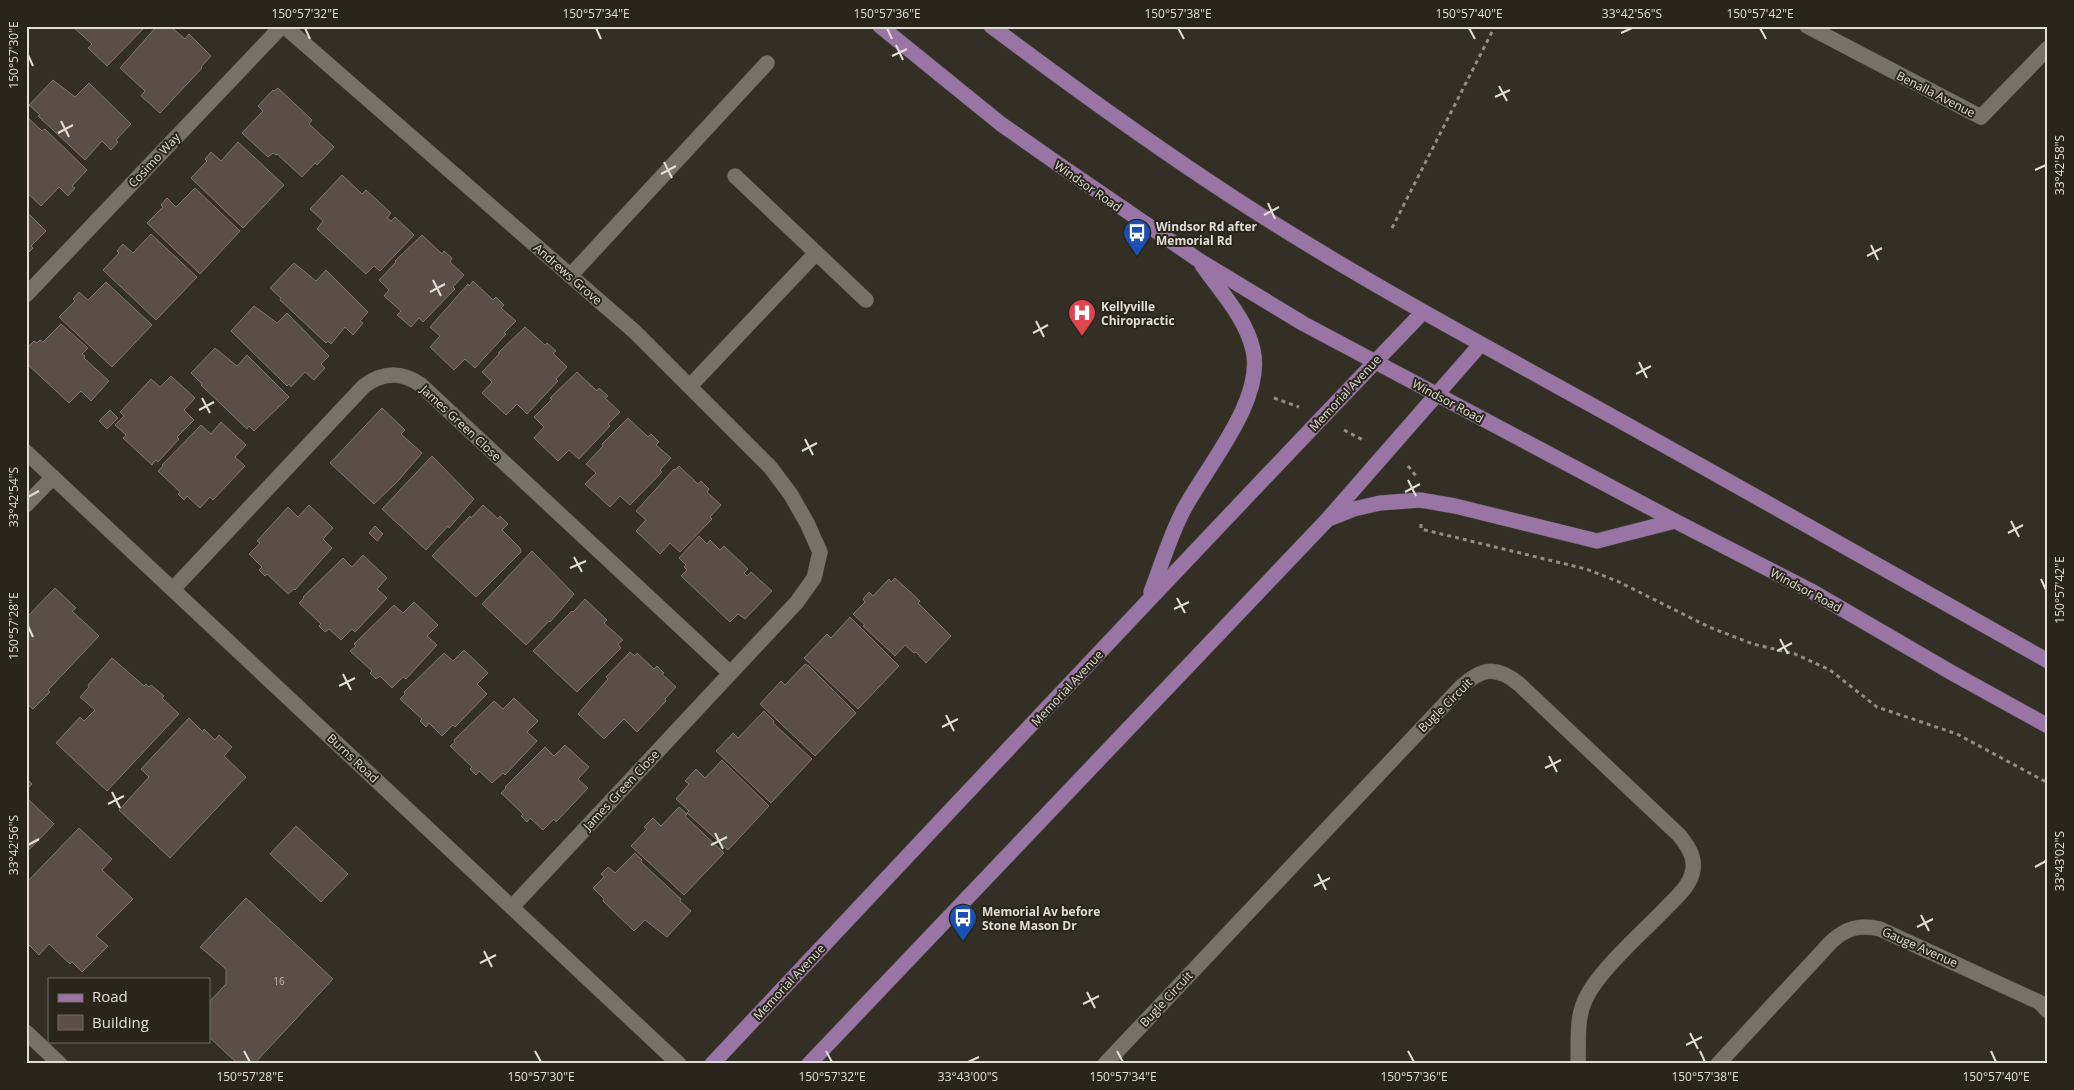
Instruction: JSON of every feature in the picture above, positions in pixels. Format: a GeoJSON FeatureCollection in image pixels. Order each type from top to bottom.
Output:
{"type":"FeatureCollection","features":[{"type":"Feature","properties":{"kind":"main road","name":"Windsor Road"},"geometry":{"type":"LineString","coordinates":[[880,26],[1001,124],[1145,225],[1304,324],[1813,592],[2048,726]]}},
{"type":"Feature","properties":{"kind":"main road"},"geometry":{"type":"LineString","coordinates":[[991,26],[1093,102],[1235,199],[1423,312],[1641,432],[2048,661]]}},
{"type":"Feature","properties":{"kind":"main road"},"geometry":{"type":"LineString","coordinates":[[1147,601],[1183,511],[1212,464],[1250,394],[1255,370],[1253,350],[1246,328],[1200,261]]}},
{"type":"Feature","properties":{"kind":"main road","name":"Memorial Avenue"},"geometry":{"type":"LineString","coordinates":[[712,1064],[1060,696],[1147,601],[1423,312]]}},
{"type":"Feature","properties":{"kind":"main road"},"geometry":{"type":"LineString","coordinates":[[809,1064],[1327,520],[1480,345]]}},
{"type":"Feature","properties":{"kind":"main road"},"geometry":{"type":"LineString","coordinates":[[1327,520],[1354,509],[1380,503],[1420,500],[1454,506],[1597,540],[1675,521]]}},
{"type":"Feature","properties":{"kind":"street","name":"Andrews Grove"},"geometry":{"type":"LineString","coordinates":[[283,26],[635,332],[771,468],[795,502],[820,552]]}},
{"type":"Feature","properties":{"kind":"street","name":"Cosimo Way"},"geometry":{"type":"LineString","coordinates":[[26,295],[283,26]]}},
{"type":"Feature","properties":{"kind":"street","name":"Benalla Avenue"},"geometry":{"type":"LineString","coordinates":[[1807,26],[1981,117],[2048,48]]}},
{"type":"Feature","properties":{"kind":"street"},"geometry":{"type":"LineString","coordinates":[[570,276],[768,63]]}},
{"type":"Feature","properties":{"kind":"street"},"geometry":{"type":"LineString","coordinates":[[735,176],[866,300]]}},
{"type":"Feature","properties":{"kind":"street"},"geometry":{"type":"LineString","coordinates":[[690,386],[816,253]]}},
{"type":"Feature","properties":{"kind":"street","name":"James Green Close"},"geometry":{"type":"LineString","coordinates":[[173,590],[364,386],[375,378],[388,374],[400,375],[411,378],[421,385],[730,673]]}},
{"type":"Feature","properties":{"kind":"street","name":"Burns Road"},"geometry":{"type":"LineString","coordinates":[[26,452],[679,1064]]}},
{"type":"Feature","properties":{"kind":"street"},"geometry":{"type":"LineString","coordinates":[[26,505],[53,477]]}},
{"type":"Feature","properties":{"kind":"street","name":"James Green Close"},"geometry":{"type":"LineString","coordinates":[[512,907],[806,591],[814,578],[820,552]]}},
{"type":"Feature","properties":{"kind":"street","name":"Bugle Circuit"},"geometry":{"type":"LineString","coordinates":[[1105,1064],[1460,688],[1476,675],[1486,671],[1498,671],[1509,676],[1519,684],[1679,835],[1687,845],[1692,857],[1693,868],[1685,887],[1604,973],[1585,1000],[1580,1016],[1578,1064]]}},
{"type":"Feature","properties":{"kind":"street","name":"Gauge Avenue"},"geometry":{"type":"LineString","coordinates":[[1718,1064],[1831,942],[1848,930],[1859,927],[1880,929],[2039,1002],[2048,1011]]}},
{"type":"Feature","properties":{"kind":"street"},"geometry":{"type":"LineString","coordinates":[[26,1032],[60,1064]]}},
{"type":"Feature","properties":{"kind":"path"},"geometry":{"type":"LineString","coordinates":[[1392,228],[1495,26]]}},
{"type":"Feature","properties":{"kind":"path"},"geometry":{"type":"LineString","coordinates":[[1275,398],[1306,409],[1405,463],[1413,471],[1418,481]]}},
{"type":"Feature","properties":{"kind":"path"},"geometry":{"type":"LineString","coordinates":[[1421,517],[1421,529],[1586,569],[1617,581],[1717,630],[1754,644],[1795,654],[1830,670],[1877,707],[1957,734],[2048,783]]}},
{"type":"Feature","properties":{"kind":"building"},"geometry":{"type":"Polygon","coordinates":[[[72,26],[146,26],[107,66],[88,48],[92,44],[72,26]]]}},
{"type":"Feature","properties":{"kind":"building"},"geometry":{"type":"Polygon","coordinates":[[[157,26],[170,26],[185,39],[189,34],[211,56],[160,113],[141,96],[145,91],[120,68],[157,26]]]}},
{"type":"Feature","properties":{"kind":"building"},"geometry":{"type":"Polygon","coordinates":[[[53,80],[75,97],[89,83],[131,124],[116,140],[118,142],[111,150],[102,141],[85,160],[38,116],[40,115],[29,105],[53,80]]]}},
{"type":"Feature","properties":{"kind":"building"},"geometry":{"type":"Polygon","coordinates":[[[278,88],[312,120],[309,124],[334,147],[317,165],[315,163],[302,177],[277,154],[273,153],[268,157],[242,133],[263,111],[258,106],[273,90],[278,88]]]}},
{"type":"Feature","properties":{"kind":"building"},"geometry":{"type":"Polygon","coordinates":[[[26,116],[42,131],[45,129],[87,170],[72,186],[75,188],[68,196],[59,187],[41,206],[26,192],[26,116]]]}},
{"type":"Feature","properties":{"kind":"building"},"geometry":{"type":"Polygon","coordinates":[[[238,142],[284,185],[243,228],[191,178],[207,161],[205,159],[211,152],[221,161],[238,142]]]}},
{"type":"Feature","properties":{"kind":"building"},"geometry":{"type":"Polygon","coordinates":[[[342,175],[362,194],[366,190],[391,213],[387,218],[391,221],[395,217],[414,235],[380,271],[374,266],[366,274],[317,229],[323,221],[310,209],[342,175]]]}},
{"type":"Feature","properties":{"kind":"building"},"geometry":{"type":"Polygon","coordinates":[[[195,188],[240,231],[200,274],[147,223],[163,207],[161,205],[167,198],[176,207],[195,188]]]}},
{"type":"Feature","properties":{"kind":"building"},"geometry":{"type":"Polygon","coordinates":[[[27,212],[46,231],[31,246],[33,248],[26,255],[27,212]]]}},
{"type":"Feature","properties":{"kind":"building"},"geometry":{"type":"Polygon","coordinates":[[[151,234],[197,277],[156,320],[103,270],[119,253],[117,251],[123,244],[133,253],[151,234]]]}},
{"type":"Feature","properties":{"kind":"building"},"geometry":{"type":"Polygon","coordinates":[[[422,235],[442,254],[444,251],[452,258],[450,262],[464,275],[453,287],[455,289],[423,322],[419,318],[411,327],[397,315],[401,311],[384,296],[389,290],[379,280],[395,261],[422,235]]]}},
{"type":"Feature","properties":{"kind":"building"},"geometry":{"type":"Polygon","coordinates":[[[294,263],[316,281],[326,270],[368,312],[360,321],[363,323],[353,335],[345,327],[331,344],[328,341],[326,343],[280,300],[281,298],[270,288],[294,263]]]}},
{"type":"Feature","properties":{"kind":"building"},"geometry":{"type":"Polygon","coordinates":[[[473,281],[493,300],[496,297],[504,305],[501,308],[516,321],[475,368],[465,359],[454,370],[430,347],[440,336],[430,327],[468,284],[469,286],[473,281]]]}},
{"type":"Feature","properties":{"kind":"building"},"geometry":{"type":"Polygon","coordinates":[[[106,282],[152,325],[112,367],[59,317],[75,301],[73,299],[79,292],[88,300],[106,282]]]}},
{"type":"Feature","properties":{"kind":"building"},"geometry":{"type":"Polygon","coordinates":[[[254,306],[277,323],[287,313],[329,356],[321,364],[325,368],[314,380],[305,372],[291,387],[289,384],[287,386],[231,331],[254,306]]]}},
{"type":"Feature","properties":{"kind":"building"},"geometry":{"type":"Polygon","coordinates":[[[61,324],[88,348],[82,354],[85,356],[84,358],[109,381],[91,401],[81,391],[69,403],[26,363],[26,349],[34,341],[37,343],[40,340],[43,342],[61,324]]]}},
{"type":"Feature","properties":{"kind":"building"},"geometry":{"type":"Polygon","coordinates":[[[525,327],[545,345],[547,343],[556,351],[553,353],[567,367],[556,379],[558,381],[527,414],[517,404],[506,415],[482,393],[492,382],[482,372],[500,353],[498,353],[525,327]]]}},
{"type":"Feature","properties":{"kind":"building"},"geometry":{"type":"Polygon","coordinates":[[[215,348],[237,366],[247,355],[289,397],[254,431],[249,426],[247,429],[191,373],[215,348]]]}},
{"type":"Feature","properties":{"kind":"building"},"geometry":{"type":"Polygon","coordinates":[[[577,372],[597,391],[599,388],[608,396],[605,398],[620,412],[608,424],[610,426],[579,459],[569,450],[558,461],[534,438],[544,427],[534,417],[552,399],[550,398],[577,372]]]}},
{"type":"Feature","properties":{"kind":"building"},"geometry":{"type":"Polygon","coordinates":[[[171,376],[195,398],[184,410],[194,420],[177,437],[179,439],[158,462],[156,460],[152,465],[123,438],[126,435],[115,425],[124,416],[120,412],[151,379],[160,387],[171,376]]]}},
{"type":"Feature","properties":{"kind":"building"},"geometry":{"type":"Polygon","coordinates":[[[382,408],[405,430],[401,434],[422,453],[398,481],[374,504],[330,463],[382,408]]]}},
{"type":"Feature","properties":{"kind":"building"},"geometry":{"type":"Polygon","coordinates":[[[110,410],[118,418],[107,429],[99,421],[110,410]]]}},
{"type":"Feature","properties":{"kind":"building"},"geometry":{"type":"Polygon","coordinates":[[[628,418],[648,437],[651,434],[659,442],[656,445],[671,458],[660,470],[662,472],[630,505],[620,496],[610,507],[585,484],[596,473],[586,464],[603,446],[602,444],[628,418]]]}},
{"type":"Feature","properties":{"kind":"building"},"geometry":{"type":"Polygon","coordinates":[[[221,422],[246,445],[235,457],[245,466],[213,500],[210,497],[200,508],[187,496],[184,500],[178,494],[180,492],[158,471],[201,425],[211,434],[221,422]]]}},
{"type":"Feature","properties":{"kind":"building"},"geometry":{"type":"Polygon","coordinates":[[[432,456],[474,499],[449,528],[448,526],[426,550],[382,509],[432,456]]]}},
{"type":"Feature","properties":{"kind":"building"},"geometry":{"type":"Polygon","coordinates":[[[679,466],[698,484],[701,481],[709,489],[707,492],[721,505],[710,517],[712,519],[680,552],[670,543],[660,554],[636,531],[646,520],[636,511],[674,469],[679,466]]]}},
{"type":"Feature","properties":{"kind":"building"},"geometry":{"type":"Polygon","coordinates":[[[309,505],[333,528],[323,539],[332,548],[295,590],[288,594],[267,574],[265,576],[259,570],[262,567],[249,554],[260,543],[257,541],[288,507],[298,517],[309,505]]]}},
{"type":"Feature","properties":{"kind":"building"},"geometry":{"type":"Polygon","coordinates":[[[483,505],[498,519],[500,516],[508,524],[502,530],[520,548],[521,552],[476,597],[432,556],[483,505]]]}},
{"type":"Feature","properties":{"kind":"building"},"geometry":{"type":"Polygon","coordinates":[[[375,526],[383,534],[377,541],[369,533],[375,526]]]}},
{"type":"Feature","properties":{"kind":"building"},"geometry":{"type":"Polygon","coordinates":[[[699,536],[707,544],[710,540],[720,550],[724,546],[748,569],[744,573],[747,576],[751,572],[772,591],[745,619],[738,614],[730,622],[681,576],[687,570],[684,567],[686,565],[679,558],[699,536]]]}},
{"type":"Feature","properties":{"kind":"building"},"geometry":{"type":"Polygon","coordinates":[[[532,551],[574,594],[550,622],[526,645],[482,604],[532,551]]]}},
{"type":"Feature","properties":{"kind":"building"},"geometry":{"type":"Polygon","coordinates":[[[363,555],[387,578],[377,589],[387,598],[355,632],[352,629],[341,640],[329,629],[325,632],[319,626],[321,624],[299,603],[343,558],[352,567],[363,555]]]}},
{"type":"Feature","properties":{"kind":"building"},"geometry":{"type":"Polygon","coordinates":[[[895,578],[920,601],[918,603],[951,636],[926,663],[916,652],[914,653],[905,645],[895,656],[853,614],[865,602],[863,599],[869,592],[873,596],[889,579],[891,582],[895,578]]]}},
{"type":"Feature","properties":{"kind":"building"},"geometry":{"type":"Polygon","coordinates":[[[55,588],[76,608],[72,611],[99,636],[48,690],[50,692],[33,709],[26,703],[26,677],[28,675],[26,673],[26,618],[55,588]]]}},
{"type":"Feature","properties":{"kind":"building"},"geometry":{"type":"Polygon","coordinates":[[[585,599],[607,620],[604,623],[623,640],[618,644],[621,648],[577,692],[533,651],[585,599]]]}},
{"type":"Feature","properties":{"kind":"building"},"geometry":{"type":"Polygon","coordinates":[[[414,602],[438,625],[427,636],[437,645],[406,679],[403,677],[392,688],[380,676],[376,679],[370,673],[372,671],[350,651],[356,646],[354,644],[394,605],[403,613],[414,602]]]}},
{"type":"Feature","properties":{"kind":"building"},"geometry":{"type":"Polygon","coordinates":[[[850,617],[899,666],[858,709],[804,658],[827,634],[831,638],[850,617]]]}},
{"type":"Feature","properties":{"kind":"building"},"geometry":{"type":"Polygon","coordinates":[[[464,650],[488,673],[477,684],[487,694],[455,727],[453,725],[442,736],[429,723],[426,727],[420,721],[422,719],[400,699],[405,694],[404,692],[444,653],[453,661],[464,650]]]}},
{"type":"Feature","properties":{"kind":"building"},"geometry":{"type":"Polygon","coordinates":[[[630,652],[635,656],[637,653],[654,669],[657,666],[664,673],[662,674],[676,687],[665,699],[666,701],[637,732],[624,719],[604,739],[578,714],[608,679],[606,677],[630,652]]]}},
{"type":"Feature","properties":{"kind":"building"},"geometry":{"type":"Polygon","coordinates":[[[112,658],[144,686],[146,684],[149,687],[151,685],[164,696],[162,698],[179,714],[107,791],[56,743],[80,717],[84,721],[95,710],[80,697],[112,658]]]}},
{"type":"Feature","properties":{"kind":"building"},"geometry":{"type":"Polygon","coordinates":[[[805,664],[856,713],[815,756],[760,704],[781,681],[785,685],[805,664]]]}},
{"type":"Feature","properties":{"kind":"building"},"geometry":{"type":"Polygon","coordinates":[[[514,698],[538,721],[527,732],[537,741],[505,775],[503,773],[492,783],[479,771],[476,775],[470,769],[472,767],[450,746],[494,701],[503,709],[514,698]]]}},
{"type":"Feature","properties":{"kind":"building"},"geometry":{"type":"Polygon","coordinates":[[[764,711],[774,721],[773,723],[812,759],[771,803],[716,751],[733,733],[738,738],[764,711]]]}},
{"type":"Feature","properties":{"kind":"building"},"geometry":{"type":"Polygon","coordinates":[[[189,718],[203,732],[204,729],[215,740],[219,735],[232,747],[224,756],[246,777],[170,858],[119,810],[149,777],[141,769],[189,718]]]}},
{"type":"Feature","properties":{"kind":"building"},"geometry":{"type":"Polygon","coordinates":[[[565,745],[589,767],[578,779],[588,788],[556,822],[554,819],[543,830],[530,818],[527,822],[521,816],[523,814],[501,793],[545,747],[554,756],[565,745]]]}},
{"type":"Feature","properties":{"kind":"building"},"geometry":{"type":"Polygon","coordinates":[[[722,760],[769,806],[728,850],[687,813],[689,811],[676,799],[689,784],[685,781],[696,769],[705,778],[722,760]]]}},
{"type":"Feature","properties":{"kind":"building"},"geometry":{"type":"Polygon","coordinates":[[[26,778],[32,784],[26,790],[26,778]]]}},
{"type":"Feature","properties":{"kind":"building"},"geometry":{"type":"Polygon","coordinates":[[[26,797],[54,824],[26,853],[26,797]]]}},
{"type":"Feature","properties":{"kind":"building"},"geometry":{"type":"Polygon","coordinates":[[[679,807],[687,814],[685,816],[724,853],[684,895],[631,846],[647,829],[644,827],[653,818],[661,826],[679,807]]]}},
{"type":"Feature","properties":{"kind":"building"},"geometry":{"type":"Polygon","coordinates":[[[296,826],[348,874],[321,902],[270,854],[296,826]]]}},
{"type":"Feature","properties":{"kind":"building"},"geometry":{"type":"Polygon","coordinates":[[[79,828],[112,859],[102,870],[133,899],[96,936],[108,946],[82,972],[72,962],[70,964],[49,944],[39,955],[26,942],[26,883],[79,828]]]}},
{"type":"Feature","properties":{"kind":"building"},"geometry":{"type":"Polygon","coordinates":[[[635,853],[642,860],[641,862],[681,899],[680,901],[691,911],[667,937],[645,920],[634,931],[603,901],[604,899],[593,888],[604,877],[601,874],[608,867],[615,873],[635,853]]]}},
{"type":"Feature","properties":{"kind":"building"},"geometry":{"type":"Polygon","coordinates":[[[246,898],[333,979],[254,1064],[238,1064],[210,1038],[210,1001],[226,984],[226,969],[200,947],[246,898]]]}},
{"type":"Feature","properties":{"kind":"place","name":"Windsor Rd after Memorial Rd"},"geometry":{"type":"Point","coordinates":[1137,257]}},
{"type":"Feature","properties":{"kind":"place","name":"Kellyville Chiropractic"},"geometry":{"type":"Point","coordinates":[1082,337]}},
{"type":"Feature","properties":{"kind":"place","name":"Memorial Av before Stone Mason Dr"},"geometry":{"type":"Point","coordinates":[963,942]}}]}
